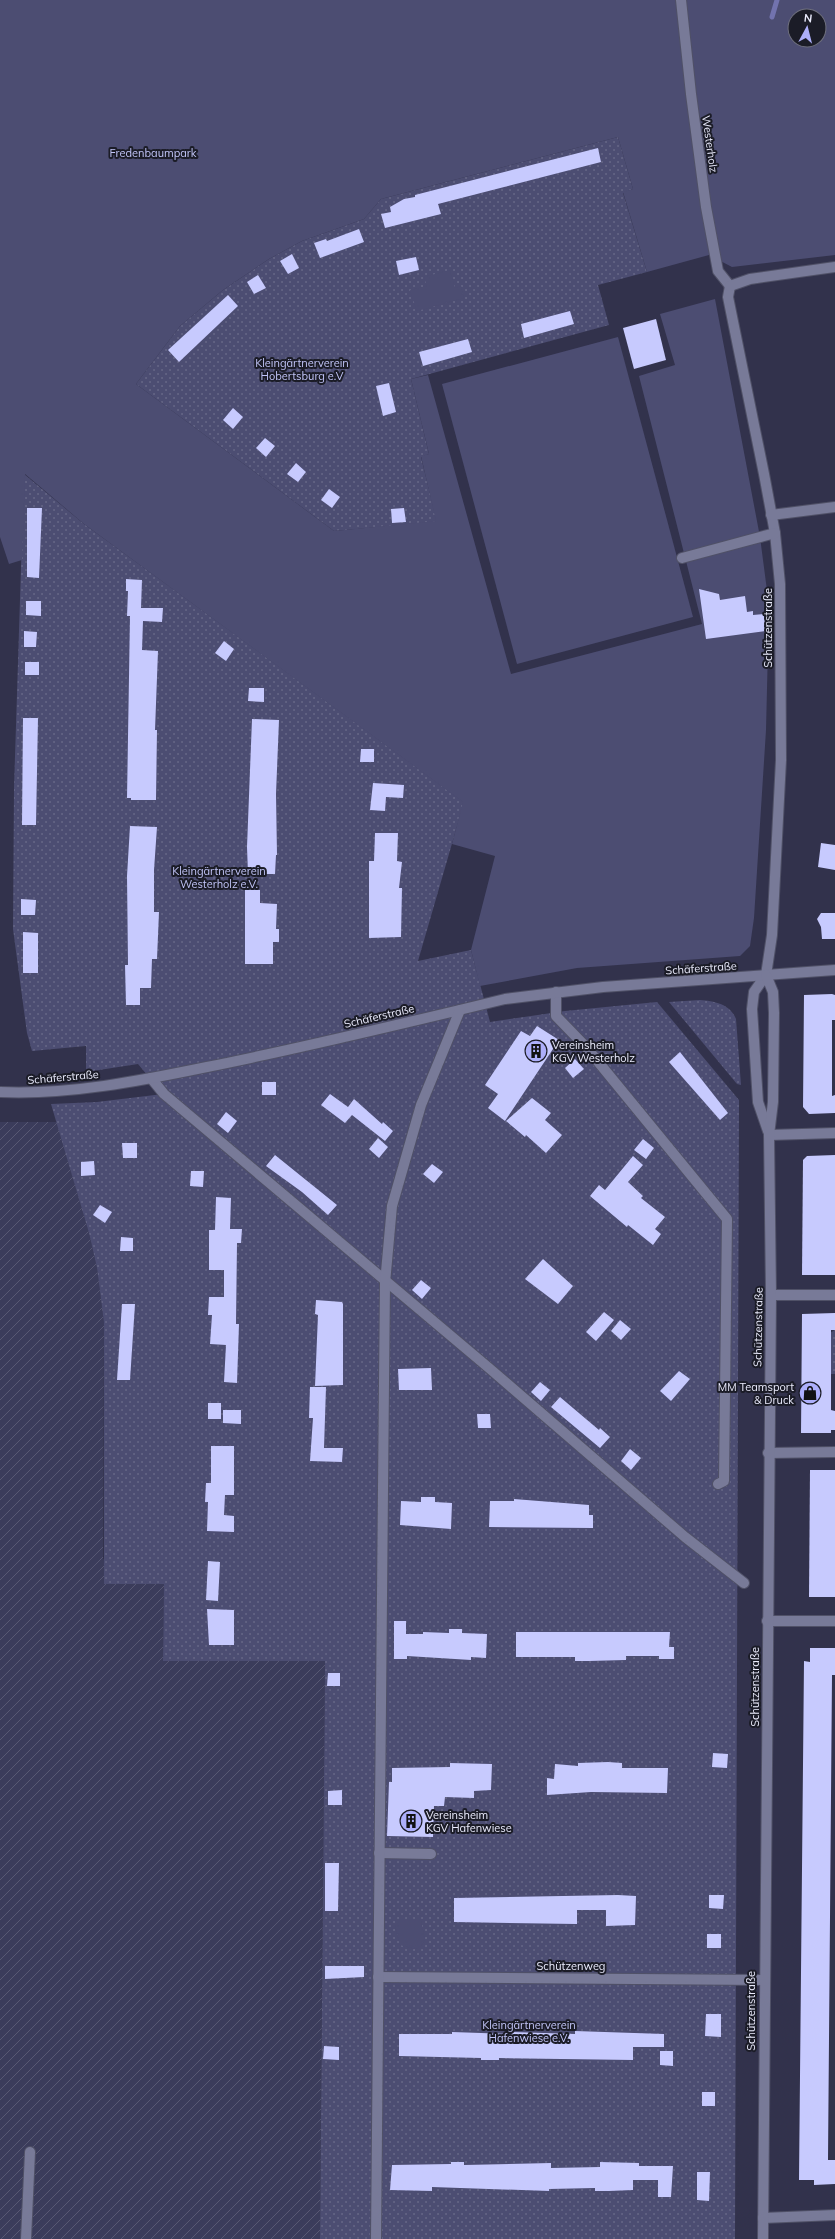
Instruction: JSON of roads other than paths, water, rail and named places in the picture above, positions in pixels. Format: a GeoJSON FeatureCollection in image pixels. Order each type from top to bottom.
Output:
{"type":"FeatureCollection","features":[{"type":"Feature","properties":{"kind":"street","name":"Westerholz"},"geometry":{"type":"LineString","coordinates":[[681,0],[691,94],[706,207],[718,271],[730,286]]}},
{"type":"Feature","properties":{"kind":"street"},"geometry":{"type":"LineString","coordinates":[[730,286],[750,279],[835,267]]}},
{"type":"Feature","properties":{"kind":"street","name":"Schützenstraße"},"geometry":{"type":"LineString","coordinates":[[730,286],[728,297],[772,515],[780,584],[781,760],[772,936],[766,975],[754,992],[752,1009],[758,1102],[769,1135]]}},
{"type":"Feature","properties":{"kind":"street"},"geometry":{"type":"LineString","coordinates":[[772,515],[835,507]]}},
{"type":"Feature","properties":{"kind":"street"},"geometry":{"type":"LineString","coordinates":[[682,558],[775,533]]}},
{"type":"Feature","properties":{"kind":"street","name":"Schäferstraße"},"geometry":{"type":"LineString","coordinates":[[0,1092],[72,1090],[151,1078],[233,1062],[505,999],[556,992],[835,970]]}},
{"type":"Feature","properties":{"kind":"street","name":"Schützenstraße"},"geometry":{"type":"LineString","coordinates":[[763,2239],[763,1980],[771,1295],[769,1135],[773,1102],[774,1013],[773,992],[766,975]]}},
{"type":"Feature","properties":{"kind":"street"},"geometry":{"type":"LineString","coordinates":[[556,992],[556,1016],[586,1047],[727,1218],[724,1481],[718,1484]]}},
{"type":"Feature","properties":{"kind":"street"},"geometry":{"type":"LineString","coordinates":[[376,2239],[385,1282],[392,1206],[421,1105],[460,1010]]}},
{"type":"Feature","properties":{"kind":"street"},"geometry":{"type":"LineString","coordinates":[[151,1078],[164,1094],[385,1282],[489,1368],[685,1538],[744,1584]]}},
{"type":"Feature","properties":{"kind":"street"},"geometry":{"type":"LineString","coordinates":[[769,1135],[835,1133]]}},
{"type":"Feature","properties":{"kind":"street"},"geometry":{"type":"LineString","coordinates":[[771,1295],[835,1294]]}},
{"type":"Feature","properties":{"kind":"street"},"geometry":{"type":"LineString","coordinates":[[768,1453],[835,1452]]}},
{"type":"Feature","properties":{"kind":"street"},"geometry":{"type":"LineString","coordinates":[[767,1621],[835,1621]]}},
{"type":"Feature","properties":{"kind":"street"},"geometry":{"type":"LineString","coordinates":[[379,1853],[431,1854]]}},
{"type":"Feature","properties":{"kind":"street","name":"Schützenweg"},"geometry":{"type":"LineString","coordinates":[[378,1977],[763,1980]]}},
{"type":"Feature","properties":{"kind":"street"},"geometry":{"type":"LineString","coordinates":[[26,2239],[30,2152]]}},
{"type":"Feature","properties":{"kind":"street"},"geometry":{"type":"LineString","coordinates":[[763,2218],[835,2215]]}},
{"type":"Feature","properties":{"kind":"waterway"},"geometry":{"type":"LineString","coordinates":[[772,17],[777,0]]}},
{"type":"Feature","properties":{"kind":"place","name":"Vereinsheim KGV Westerholz"},"geometry":{"type":"Point","coordinates":[536,1051]}},
{"type":"Feature","properties":{"kind":"place","name":"MM Teamsport & Druck"},"geometry":{"type":"Point","coordinates":[810,1393]}},
{"type":"Feature","properties":{"kind":"place","name":"Vereinsheim KGV Hafenwiese"},"geometry":{"type":"Point","coordinates":[411,1821]}},
{"type":"Feature","properties":{"kind":"park label","name":"Fredenbaumpark"},"geometry":{"type":"Point","coordinates":[153,153]}},
{"type":"Feature","properties":{"kind":"park label","name":"Kleingärtnerverein Hobertsburg e.V"},"geometry":{"type":"Point","coordinates":[302,369]}},
{"type":"Feature","properties":{"kind":"park label","name":"Kleingärtnerverein Westerholz e.V."},"geometry":{"type":"Point","coordinates":[219,877]}},
{"type":"Feature","properties":{"kind":"park label","name":"Kleingärtnerverein Hafenwiese e.V."},"geometry":{"type":"Point","coordinates":[529,2031]}}]}
